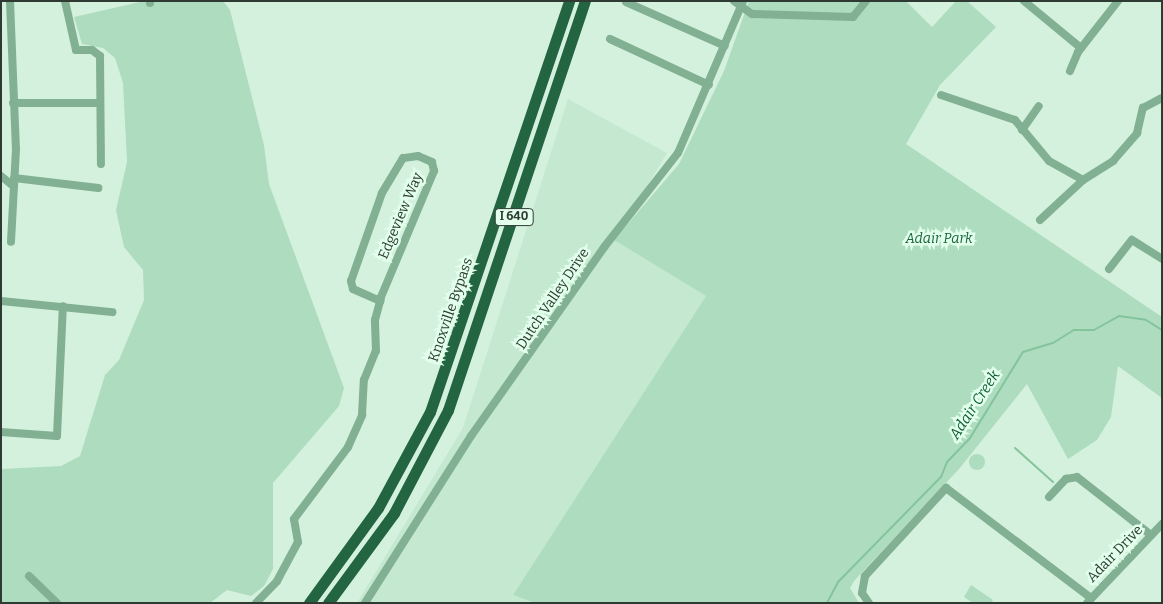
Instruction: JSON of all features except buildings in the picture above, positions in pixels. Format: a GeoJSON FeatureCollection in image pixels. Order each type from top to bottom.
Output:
{"type":"FeatureCollection","features":[{"type":"Feature","properties":{"kind":"highway","name":"Knoxville Bypass"},"geometry":{"type":"LineString","coordinates":[[309,603],[378,508],[430,412],[569,1]]}},
{"type":"Feature","properties":{"kind":"highway","name":"I 640"},"geometry":{"type":"LineString","coordinates":[[328,603],[394,513],[454,395],[585,1]]}},
{"type":"Feature","properties":{"kind":"highway"},"geometry":{"type":"LineString","coordinates":[[336,603],[413,493],[449,423],[454,395]]}},
{"type":"Feature","properties":{"kind":"street"},"geometry":{"type":"LineString","coordinates":[[10,1],[13,103],[11,242]]}},
{"type":"Feature","properties":{"kind":"street"},"geometry":{"type":"LineString","coordinates":[[65,1],[76,50],[92,50],[100,56],[101,164]]}},
{"type":"Feature","properties":{"kind":"street"},"geometry":{"type":"LineString","coordinates":[[740,2],[752,14],[854,17],[866,1]]}},
{"type":"Feature","properties":{"kind":"street"},"geometry":{"type":"LineString","coordinates":[[1024,1],[1081,48]]}},
{"type":"Feature","properties":{"kind":"street"},"geometry":{"type":"LineString","coordinates":[[1070,71],[1081,48],[1118,1]]}},
{"type":"Feature","properties":{"kind":"street"},"geometry":{"type":"LineString","coordinates":[[626,2],[726,46]]}},
{"type":"Feature","properties":{"kind":"street","name":"Dutch Valley Drive"},"geometry":{"type":"LineString","coordinates":[[365,603],[470,436],[605,246],[678,153],[726,46],[740,2]]}},
{"type":"Feature","properties":{"kind":"street"},"geometry":{"type":"LineString","coordinates":[[610,39],[709,85]]}},
{"type":"Feature","properties":{"kind":"street"},"geometry":{"type":"LineString","coordinates":[[941,95],[988,108],[1014,120],[1049,161],[1083,180]]}},
{"type":"Feature","properties":{"kind":"street"},"geometry":{"type":"LineString","coordinates":[[1040,220],[1083,180],[1114,161],[1137,133],[1143,108],[1162,98]]}},
{"type":"Feature","properties":{"kind":"street"},"geometry":{"type":"LineString","coordinates":[[13,103],[100,103]]}},
{"type":"Feature","properties":{"kind":"street"},"geometry":{"type":"LineString","coordinates":[[1022,130],[1039,106]]}},
{"type":"Feature","properties":{"kind":"street","name":"Edgeview Way"},"geometry":{"type":"LineString","coordinates":[[256,603],[277,581],[298,542],[294,519],[348,447],[364,407],[364,380],[376,351],[380,301],[434,171],[432,162],[418,156],[403,158],[382,193],[351,281],[353,289],[380,301]]}},
{"type":"Feature","properties":{"kind":"street"},"geometry":{"type":"LineString","coordinates":[[1,176],[13,182],[98,188]]}},
{"type":"Feature","properties":{"kind":"street"},"geometry":{"type":"LineString","coordinates":[[1109,269],[1132,240],[1162,259]]}},
{"type":"Feature","properties":{"kind":"street"},"geometry":{"type":"LineString","coordinates":[[1,301],[112,312]]}},
{"type":"Feature","properties":{"kind":"street"},"geometry":{"type":"LineString","coordinates":[[1,432],[57,436],[63,306]]}},
{"type":"Feature","properties":{"kind":"street"},"geometry":{"type":"LineString","coordinates":[[1049,497],[1066,479],[1077,477],[1151,535]]}},
{"type":"Feature","properties":{"kind":"street"},"geometry":{"type":"LineString","coordinates":[[869,603],[862,593],[864,576],[946,488],[1089,600]]}},
{"type":"Feature","properties":{"kind":"street","name":"Adair Drive"},"geometry":{"type":"LineString","coordinates":[[1089,600],[1162,524]]}},
{"type":"Feature","properties":{"kind":"street"},"geometry":{"type":"LineString","coordinates":[[30,576],[57,603]]}},
{"type":"Feature","properties":{"kind":"shaded area"},"geometry":{"type":"Polygon","coordinates":[[[568,99],[667,153],[614,240],[706,296],[513,595],[535,603],[357,603],[463,428],[568,99]]]}},
{"type":"Feature","properties":{"kind":"green space"},"geometry":{"type":"Polygon","coordinates":[[[144,1],[223,1],[230,10],[264,145],[269,184],[344,388],[339,406],[273,483],[273,569],[264,586],[251,596],[227,590],[210,603],[1,603],[1,469],[61,466],[80,456],[105,375],[119,360],[144,300],[143,270],[124,247],[116,210],[127,162],[123,83],[115,58],[103,48],[82,44],[74,17],[144,1]]]}},
{"type":"Feature","properties":{"kind":"green space","name":"Adair Park"},"geometry":{"type":"Polygon","coordinates":[[[749,1],[906,1],[932,27],[956,1],[967,1],[996,27],[940,85],[906,144],[1162,317],[1162,398],[1118,366],[1111,417],[1097,440],[1068,459],[1027,384],[959,469],[854,581],[850,588],[859,603],[535,603],[513,595],[706,296],[614,240],[679,164],[724,71],[749,1]]]}},
{"type":"Feature","properties":{"kind":"green space"},"geometry":{"type":"Polygon","coordinates":[[[974,454],[980,454],[985,459],[983,468],[974,470],[969,465],[969,459],[974,454]]]}},
{"type":"Feature","properties":{"kind":"green space"},"geometry":{"type":"Polygon","coordinates":[[[971,585],[993,600],[991,603],[973,603],[964,597],[971,585]]]}},
{"type":"Feature","properties":{"kind":"waterway","name":"Adair Creek"},"geometry":{"type":"LineString","coordinates":[[827,603],[838,582],[941,477],[947,462],[970,438],[1023,352],[1053,343],[1074,330],[1094,330],[1119,316],[1146,320],[1162,330]]}},
{"type":"Feature","properties":{"kind":"waterway"},"geometry":{"type":"LineString","coordinates":[[1015,448],[1053,482]]}}]}
